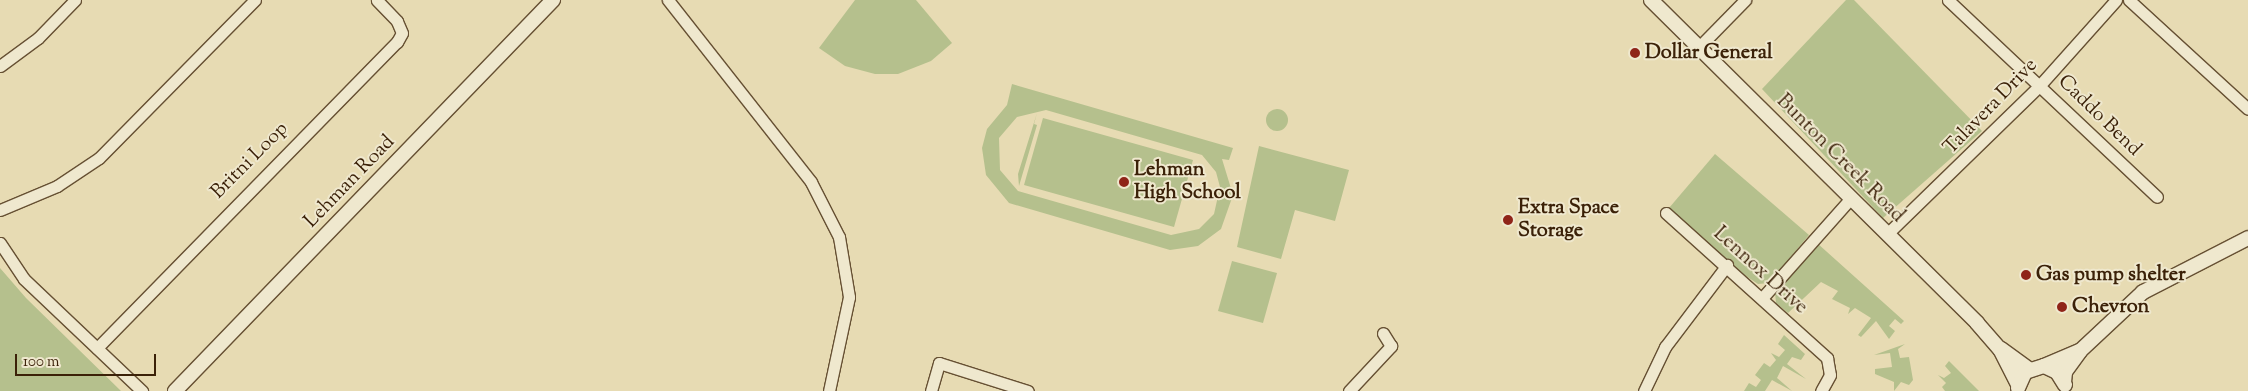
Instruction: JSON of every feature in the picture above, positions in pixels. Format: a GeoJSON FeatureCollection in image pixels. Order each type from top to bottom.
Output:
{"type":"FeatureCollection","features":[{"type":"Feature","properties":{"kind":"street"},"geometry":{"type":"LineString","coordinates":[[0,66],[38,38],[75,0]]}},
{"type":"Feature","properties":{"kind":"street"},"geometry":{"type":"LineString","coordinates":[[0,210],[57,186],[99,158],[255,0]]}},
{"type":"Feature","properties":{"kind":"street","name":"Britni Loop"},"geometry":{"type":"LineString","coordinates":[[97,348],[397,42],[402,32],[397,21],[377,0]]}},
{"type":"Feature","properties":{"kind":"street","name":"Lehman Road"},"geometry":{"type":"LineString","coordinates":[[175,391],[554,0]]}},
{"type":"Feature","properties":{"kind":"street"},"geometry":{"type":"LineString","coordinates":[[668,0],[811,182],[839,237],[849,297],[829,391]]}},
{"type":"Feature","properties":{"kind":"street","name":"Bunton Creek Road"},"geometry":{"type":"LineString","coordinates":[[1651,0],[2000,349],[2029,370]]}},
{"type":"Feature","properties":{"kind":"street"},"geometry":{"type":"LineString","coordinates":[[1699,47],[1745,0]]}},
{"type":"Feature","properties":{"kind":"street","name":"Caddo Bend"},"geometry":{"type":"LineString","coordinates":[[1948,0],[2157,197]]}},
{"type":"Feature","properties":{"kind":"street","name":"Talavera Drive"},"geometry":{"type":"LineString","coordinates":[[1887,234],[2040,85],[2116,0]]}},
{"type":"Feature","properties":{"kind":"street"},"geometry":{"type":"LineString","coordinates":[[2129,0],[2248,110]]}},
{"type":"Feature","properties":{"kind":"street"},"geometry":{"type":"LineString","coordinates":[[1763,297],[1851,198]]}},
{"type":"Feature","properties":{"kind":"street","name":"Lennox Drive"},"geometry":{"type":"LineString","coordinates":[[1666,212],[1763,297],[1827,358],[1831,370]]}},
{"type":"Feature","properties":{"kind":"street"},"geometry":{"type":"LineString","coordinates":[[2065,389],[2065,372],[2080,351],[2143,292],[2248,238]]}},
{"type":"Feature","properties":{"kind":"street"},"geometry":{"type":"LineString","coordinates":[[0,243],[24,280],[142,391]]}},
{"type":"Feature","properties":{"kind":"street"},"geometry":{"type":"LineString","coordinates":[[1644,391],[1682,322],[1727,266]]}},
{"type":"Feature","properties":{"kind":"street"},"geometry":{"type":"LineString","coordinates":[[1349,391],[1391,346],[1383,333]]}},
{"type":"Feature","properties":{"kind":"street","name":"Bunton Creek Road"},"geometry":{"type":"LineString","coordinates":[[2000,349],[2019,387]]}},
{"type":"Feature","properties":{"kind":"street"},"geometry":{"type":"LineString","coordinates":[[2019,387],[2029,370],[2080,351]]}},
{"type":"Feature","properties":{"kind":"street"},"geometry":{"type":"LineString","coordinates":[[931,391],[939,363],[1028,391]]}},
{"type":"Feature","properties":{"kind":"street"},"geometry":{"type":"LineString","coordinates":[[2044,366],[2057,372],[2065,389]]}},
{"type":"Feature","properties":{"kind":"street"},"geometry":{"type":"LineString","coordinates":[[1823,388],[1831,370],[1843,370]]}},
{"type":"Feature","properties":{"kind":"green space"},"geometry":{"type":"Polygon","coordinates":[[[855,0],[916,0],[952,43],[931,61],[898,74],[875,74],[845,66],[819,48],[855,0]]]}},
{"type":"Feature","properties":{"kind":"green space"},"geometry":{"type":"Polygon","coordinates":[[[1846,0],[1854,0],[1982,131],[1883,218],[1762,89],[1846,0]]]}},
{"type":"Feature","properties":{"kind":"green space"},"geometry":{"type":"Polygon","coordinates":[[[1012,84],[1233,148],[1229,160],[1222,159],[1233,195],[1221,229],[1198,246],[1170,250],[1009,203],[986,175],[982,148],[987,129],[1007,105],[1012,84]],[[1046,110],[1017,117],[999,138],[1000,170],[1018,191],[1171,235],[1199,229],[1214,214],[1220,187],[1216,172],[1202,155],[1046,110]]]}},
{"type":"Feature","properties":{"kind":"green space"},"geometry":{"type":"Polygon","coordinates":[[[1277,109],[1287,116],[1288,120],[1281,130],[1277,131],[1267,124],[1266,120],[1273,110],[1277,109]]]}},
{"type":"Feature","properties":{"kind":"green space"},"geometry":{"type":"Polygon","coordinates":[[[1037,113],[1034,124],[1037,125],[1019,186],[1018,174],[1037,113]]]}},
{"type":"Feature","properties":{"kind":"green space"},"geometry":{"type":"Polygon","coordinates":[[[1043,118],[1193,160],[1174,227],[1024,185],[1043,118]]]}},
{"type":"Feature","properties":{"kind":"green space"},"geometry":{"type":"Polygon","coordinates":[[[1259,146],[1349,170],[1335,221],[1295,210],[1281,259],[1237,247],[1259,146]]]}},
{"type":"Feature","properties":{"kind":"green space"},"geometry":{"type":"Polygon","coordinates":[[[1715,154],[1809,235],[1769,283],[1758,284],[1743,274],[1669,208],[1715,154]]]}},
{"type":"Feature","properties":{"kind":"green space"},"geometry":{"type":"Polygon","coordinates":[[[1817,243],[1904,321],[1901,324],[1895,319],[1889,326],[1895,331],[1889,339],[1876,321],[1861,337],[1858,335],[1871,318],[1855,308],[1848,314],[1850,308],[1832,299],[1838,291],[1821,282],[1788,313],[1776,303],[1775,292],[1817,243]]]}},
{"type":"Feature","properties":{"kind":"green space"},"geometry":{"type":"Polygon","coordinates":[[[1232,261],[1277,273],[1263,323],[1218,311],[1232,261]]]}},
{"type":"Feature","properties":{"kind":"green space"},"geometry":{"type":"Polygon","coordinates":[[[0,268],[26,298],[121,391],[0,391],[0,268]]]}},
{"type":"Feature","properties":{"kind":"green space"},"geometry":{"type":"Polygon","coordinates":[[[1784,335],[1805,354],[1801,360],[1792,357],[1787,364],[1806,379],[1783,366],[1777,378],[1792,391],[1772,380],[1765,391],[1744,391],[1749,383],[1756,387],[1761,380],[1755,375],[1764,363],[1770,367],[1776,360],[1771,353],[1779,357],[1785,350],[1778,344],[1784,335]]]}},
{"type":"Feature","properties":{"kind":"green space"},"geometry":{"type":"Polygon","coordinates":[[[1905,344],[1898,349],[1900,358],[1909,357],[1913,380],[1909,385],[1901,382],[1894,391],[1894,382],[1875,374],[1875,369],[1892,367],[1890,353],[1874,355],[1905,344]]]}},
{"type":"Feature","properties":{"kind":"green space"},"geometry":{"type":"Polygon","coordinates":[[[1949,361],[1979,391],[1945,391],[1942,387],[1946,383],[1938,375],[1944,378],[1951,373],[1945,366],[1949,361]]]}},
{"type":"Feature","properties":{"kind":"place","name":"Dollar General"},"geometry":{"type":"Point","coordinates":[1635,53]}},
{"type":"Feature","properties":{"kind":"place","name":"Lehman High School"},"geometry":{"type":"Point","coordinates":[1124,182]}},
{"type":"Feature","properties":{"kind":"place","name":"Extra Space Storage"},"geometry":{"type":"Point","coordinates":[1508,220]}},
{"type":"Feature","properties":{"kind":"place","name":"Gas pump shelter"},"geometry":{"type":"Point","coordinates":[2026,275]}},
{"type":"Feature","properties":{"kind":"place","name":"Chevron"},"geometry":{"type":"Point","coordinates":[2062,307]}}]}
